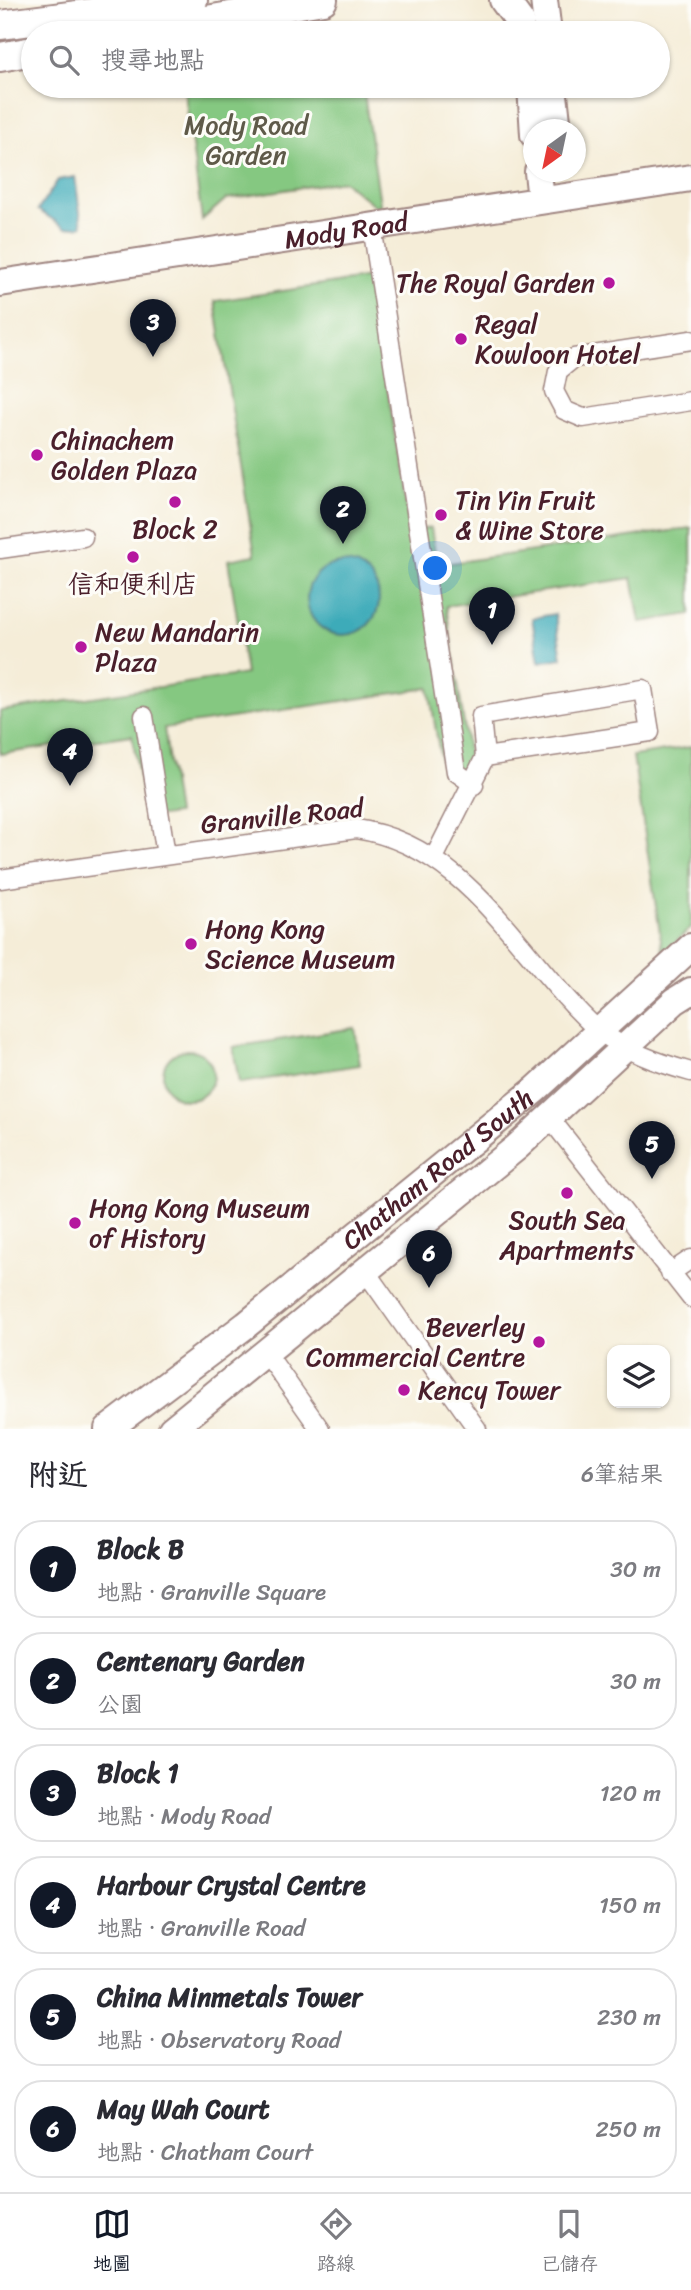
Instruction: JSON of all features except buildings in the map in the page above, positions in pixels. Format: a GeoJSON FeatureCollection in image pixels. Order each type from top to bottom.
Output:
{"type":"FeatureCollection","features":[{"type":"Feature","properties":{"kind":"main road"},"geometry":{"type":"LineString","coordinates":[[131,21],[193,0]]}},
{"type":"Feature","properties":{"kind":"main road"},"geometry":{"type":"LineString","coordinates":[[137,21],[323,0]]}},
{"type":"Feature","properties":{"kind":"main road"},"geometry":{"type":"LineString","coordinates":[[544,0],[547,21]]}},
{"type":"Feature","properties":{"kind":"main road"},"geometry":{"type":"LineString","coordinates":[[0,25],[21,25]]}},
{"type":"Feature","properties":{"kind":"main road"},"geometry":{"type":"LineString","coordinates":[[0,57],[21,53]]}},
{"type":"Feature","properties":{"kind":"main road"},"geometry":{"type":"LineString","coordinates":[[532,98],[533,119]]}},
{"type":"Feature","properties":{"kind":"main road"},"geometry":{"type":"LineString","coordinates":[[554,98],[557,119]]}},
{"type":"Feature","properties":{"kind":"main road","name":"Mody Road"},"geometry":{"type":"LineString","coordinates":[[0,283],[541,200],[567,184],[691,178]]}},
{"type":"Feature","properties":{"kind":"main road"},"geometry":{"type":"LineString","coordinates":[[539,182],[541,200]]}},
{"type":"Feature","properties":{"kind":"main road","name":"Chatham Road South"},"geometry":{"type":"LineString","coordinates":[[108,1429],[246,1325],[536,1090],[691,947]]}},
{"type":"Feature","properties":{"kind":"main road","name":"Chatham Road South"},"geometry":{"type":"LineString","coordinates":[[172,1429],[517,1147],[675,1001],[691,991]]}},
{"type":"Feature","properties":{"kind":"street"},"geometry":{"type":"LineString","coordinates":[[372,226],[456,772],[474,785]]}},
{"type":"Feature","properties":{"kind":"street"},"geometry":{"type":"LineString","coordinates":[[691,340],[575,358],[558,371],[554,391],[564,410],[583,418],[691,401]]}},
{"type":"Feature","properties":{"kind":"street"},"geometry":{"type":"LineString","coordinates":[[0,549],[83,537]]}},
{"type":"Feature","properties":{"kind":"street"},"geometry":{"type":"LineString","coordinates":[[433,858],[474,785],[485,757],[481,716],[643,689],[650,732],[485,757]]}},
{"type":"Feature","properties":{"kind":"street"},"geometry":{"type":"LineString","coordinates":[[145,716],[166,855]]}},
{"type":"Feature","properties":{"kind":"street","name":"Granville Road"},"geometry":{"type":"LineString","coordinates":[[0,879],[356,829],[398,838],[453,871],[471,888],[598,1030],[623,1048],[648,1060],[691,1072]]}},
{"type":"Feature","properties":{"kind":"street"},"geometry":{"type":"LineString","coordinates":[[549,1117],[691,1298]]}},
{"type":"Feature","properties":{"kind":"street"},"geometry":{"type":"LineString","coordinates":[[670,1273],[691,1259]]}},
{"type":"Feature","properties":{"kind":"street"},"geometry":{"type":"LineString","coordinates":[[366,1272],[380,1287],[477,1429]]}},
{"type":"Feature","properties":{"kind":"street"},"geometry":{"type":"LineString","coordinates":[[267,1354],[320,1429]]}},
{"type":"Feature","properties":{"kind":"green space","name":"Mody Road Garden"},"geometry":{"type":"Polygon","coordinates":[[[186,98],[365,98],[381,210],[343,181],[226,199],[202,220],[186,98]]]}},
{"type":"Feature","properties":{"kind":"green space"},"geometry":{"type":"Polygon","coordinates":[[[370,278],[410,531],[431,528],[437,565],[691,528],[691,614],[640,622],[632,578],[446,606],[471,770],[443,774],[429,688],[164,728],[177,814],[146,818],[132,735],[0,754],[0,711],[246,674],[228,560],[255,555],[215,301],[370,278]]]}},
{"type":"Feature","properties":{"kind":"green space"},"geometry":{"type":"Polygon","coordinates":[[[691,747],[691,928],[663,953],[633,756],[691,747]]]}},
{"type":"Feature","properties":{"kind":"green space"},"geometry":{"type":"Polygon","coordinates":[[[355,1028],[360,1065],[239,1083],[233,1047],[355,1028]]]}},
{"type":"Feature","properties":{"kind":"green space"},"geometry":{"type":"Polygon","coordinates":[[[178,1051],[198,1051],[212,1065],[212,1085],[198,1099],[178,1099],[164,1085],[164,1065],[178,1051]]]}},
{"type":"Feature","properties":{"kind":"water"},"geometry":{"type":"Polygon","coordinates":[[[75,177],[82,226],[66,228],[38,210],[58,180],[75,177]]]}},
{"type":"Feature","properties":{"kind":"water"},"geometry":{"type":"Polygon","coordinates":[[[343,563],[363,569],[373,579],[379,599],[373,619],[363,629],[343,635],[323,629],[313,619],[307,599],[313,579],[323,569],[343,563]]]}},
{"type":"Feature","properties":{"kind":"water"},"geometry":{"type":"Polygon","coordinates":[[[555,614],[562,658],[539,662],[532,618],[555,614]]]}},
{"type":"Feature","properties":{"kind":"place","name":"The Royal Garden"},"geometry":{"type":"Point","coordinates":[609,283]}},
{"type":"Feature","properties":{"kind":"place","name":"Regal Kowloon Hotel"},"geometry":{"type":"Point","coordinates":[461,339]}},
{"type":"Feature","properties":{"kind":"place","name":"Block 1"},"geometry":{"type":"Point","coordinates":[153,357]}},
{"type":"Feature","properties":{"kind":"place","name":"Chinachem Golden Plaza"},"geometry":{"type":"Point","coordinates":[37,455]}},
{"type":"Feature","properties":{"kind":"place","name":"Block 2"},"geometry":{"type":"Point","coordinates":[175,502]}},
{"type":"Feature","properties":{"kind":"place","name":"Tin Yin Fruit & Wine Store"},"geometry":{"type":"Point","coordinates":[441,515]}},
{"type":"Feature","properties":{"kind":"place","name":"Centenary Garden"},"geometry":{"type":"Point","coordinates":[343,544]}},
{"type":"Feature","properties":{"kind":"place","name":"信和便利店"},"geometry":{"type":"Point","coordinates":[133,557]}},
{"type":"Feature","properties":{"kind":"place","name":"Block B"},"geometry":{"type":"Point","coordinates":[492,645]}},
{"type":"Feature","properties":{"kind":"place","name":"New Mandarin Plaza"},"geometry":{"type":"Point","coordinates":[81,647]}},
{"type":"Feature","properties":{"kind":"place","name":"Harbour Crystal Centre"},"geometry":{"type":"Point","coordinates":[70,786]}},
{"type":"Feature","properties":{"kind":"place","name":"Hong Kong Science Museum"},"geometry":{"type":"Point","coordinates":[191,944]}},
{"type":"Feature","properties":{"kind":"place","name":"China Minmetals Tower"},"geometry":{"type":"Point","coordinates":[652,1179]}},
{"type":"Feature","properties":{"kind":"place","name":"South Sea Apartments"},"geometry":{"type":"Point","coordinates":[567,1193]}},
{"type":"Feature","properties":{"kind":"place","name":"Hong Kong Museum of History"},"geometry":{"type":"Point","coordinates":[75,1223]}},
{"type":"Feature","properties":{"kind":"place","name":"May Wah Court"},"geometry":{"type":"Point","coordinates":[429,1288]}},
{"type":"Feature","properties":{"kind":"place","name":"Beverley Commercial Centre"},"geometry":{"type":"Point","coordinates":[539,1342]}},
{"type":"Feature","properties":{"kind":"place","name":"Kency Tower"},"geometry":{"type":"Point","coordinates":[404,1390]}}]}
